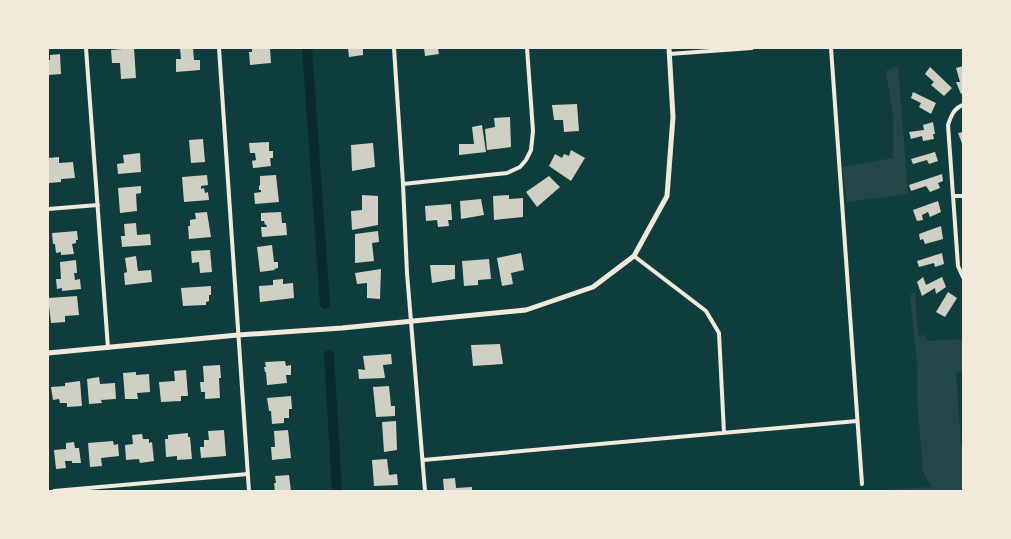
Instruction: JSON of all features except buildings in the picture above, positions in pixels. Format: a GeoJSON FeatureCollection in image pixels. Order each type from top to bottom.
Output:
{"type":"FeatureCollection","features":[{"type":"Feature","properties":{"kind":"street"},"geometry":{"type":"LineString","coordinates":[[86,48],[108,348]]}},
{"type":"Feature","properties":{"kind":"street"},"geometry":{"type":"LineString","coordinates":[[220,48],[249,491]]}},
{"type":"Feature","properties":{"kind":"street"},"geometry":{"type":"LineString","coordinates":[[394,48],[407,273],[425,491]]}},
{"type":"Feature","properties":{"kind":"street"},"geometry":{"type":"LineString","coordinates":[[403,184],[507,173],[520,167],[526,160],[531,150],[533,131],[527,48]]}},
{"type":"Feature","properties":{"kind":"street"},"geometry":{"type":"LineString","coordinates":[[48,353],[238,335],[322,330],[411,322],[526,310],[593,288],[634,256],[667,196],[673,117],[669,48]]}},
{"type":"Feature","properties":{"kind":"street"},"geometry":{"type":"LineString","coordinates":[[670,54],[752,48]]}},
{"type":"Feature","properties":{"kind":"street"},"geometry":{"type":"LineString","coordinates":[[831,48],[862,484]]}},
{"type":"Feature","properties":{"kind":"street"},"geometry":{"type":"LineString","coordinates":[[963,104],[954,111],[950,117],[948,125],[958,266],[963,277]]}},
{"type":"Feature","properties":{"kind":"street"},"geometry":{"type":"LineString","coordinates":[[954,196],[963,196]]}},
{"type":"Feature","properties":{"kind":"street"},"geometry":{"type":"LineString","coordinates":[[48,210],[98,205]]}},
{"type":"Feature","properties":{"kind":"street"},"geometry":{"type":"LineString","coordinates":[[634,256],[706,311],[719,332],[724,433]]}},
{"type":"Feature","properties":{"kind":"street"},"geometry":{"type":"LineString","coordinates":[[423,460],[857,421]]}},
{"type":"Feature","properties":{"kind":"street"},"geometry":{"type":"LineString","coordinates":[[54,491],[248,474]]}},
{"type":"Feature","properties":{"kind":"shaded area"},"geometry":{"type":"Polygon","coordinates":[[[898,66],[908,194],[847,202],[842,167],[893,158],[893,115],[886,71],[898,66]]]}},
{"type":"Feature","properties":{"kind":"shaded area"},"geometry":{"type":"Polygon","coordinates":[[[915,292],[918,336],[925,335],[928,341],[963,339],[963,370],[956,372],[961,443],[963,444],[963,491],[865,491],[931,487],[923,471],[917,399],[917,363],[910,295],[915,292]]]}},
{"type":"Feature","properties":{"kind":"waterway"},"geometry":{"type":"LineString","coordinates":[[307,48],[325,304]]}},
{"type":"Feature","properties":{"kind":"waterway"},"geometry":{"type":"LineString","coordinates":[[329,355],[337,491]]}}]}
